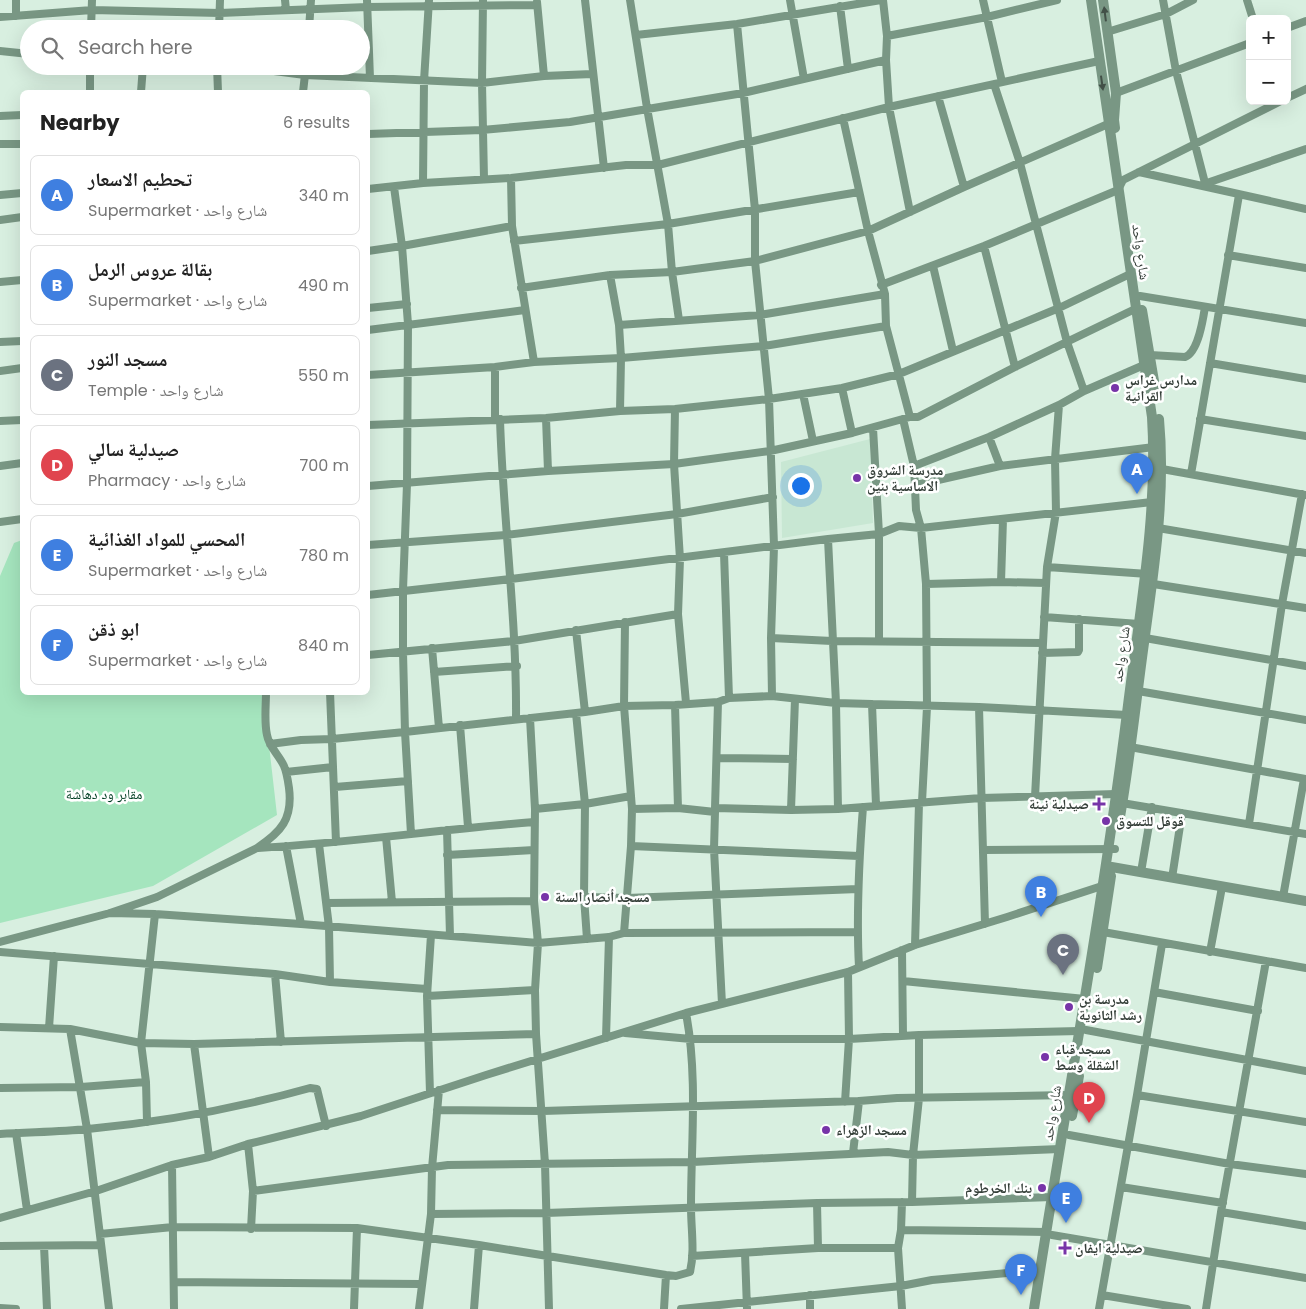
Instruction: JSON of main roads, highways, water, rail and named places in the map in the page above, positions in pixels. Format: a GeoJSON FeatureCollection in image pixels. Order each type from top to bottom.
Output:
{"type":"FeatureCollection","features":[{"type":"Feature","properties":{"kind":"place","name":"مدارس غراس القرانية"},"geometry":{"type":"Point","coordinates":[1115,388]}},
{"type":"Feature","properties":{"kind":"place","name":"مدرسة الشروق الاساسية بنين"},"geometry":{"type":"Point","coordinates":[857,478]}},
{"type":"Feature","properties":{"kind":"place","name":"تحطيم الاسعار"},"geometry":{"type":"Point","coordinates":[1137,494]}},
{"type":"Feature","properties":{"kind":"place","name":"صيدلية نينة"},"geometry":{"type":"Point","coordinates":[1099,804]}},
{"type":"Feature","properties":{"kind":"place","name":"قوقل للتسوق"},"geometry":{"type":"Point","coordinates":[1106,821]}},
{"type":"Feature","properties":{"kind":"place","name":"مسجد أنصار السنة"},"geometry":{"type":"Point","coordinates":[545,897]}},
{"type":"Feature","properties":{"kind":"place","name":"بقالة عروس الرمل"},"geometry":{"type":"Point","coordinates":[1041,917]}},
{"type":"Feature","properties":{"kind":"place","name":"مسجد النور"},"geometry":{"type":"Point","coordinates":[1063,975]}},
{"type":"Feature","properties":{"kind":"place","name":"مدرسة بن رشد الثانوية"},"geometry":{"type":"Point","coordinates":[1069,1007]}},
{"type":"Feature","properties":{"kind":"place","name":"مسجد قباء الشقلة وسط"},"geometry":{"type":"Point","coordinates":[1045,1057]}},
{"type":"Feature","properties":{"kind":"place","name":"صيدلية سالي"},"geometry":{"type":"Point","coordinates":[1089,1123]}},
{"type":"Feature","properties":{"kind":"place","name":"مسجد الزهراء"},"geometry":{"type":"Point","coordinates":[826,1130]}},
{"type":"Feature","properties":{"kind":"place","name":"بنك الخرطوم"},"geometry":{"type":"Point","coordinates":[1042,1188]}},
{"type":"Feature","properties":{"kind":"place","name":"المحسي للمواد الغذائية"},"geometry":{"type":"Point","coordinates":[1066,1223]}},
{"type":"Feature","properties":{"kind":"place","name":"صيدلية ايفان"},"geometry":{"type":"Point","coordinates":[1065,1248]}},
{"type":"Feature","properties":{"kind":"place","name":"ابو ذقن"},"geometry":{"type":"Point","coordinates":[1021,1295]}},
{"type":"Feature","properties":{"kind":"park label","name":"مقابر ود دهاشة"},"geometry":{"type":"Point","coordinates":[104,794]}}]}
